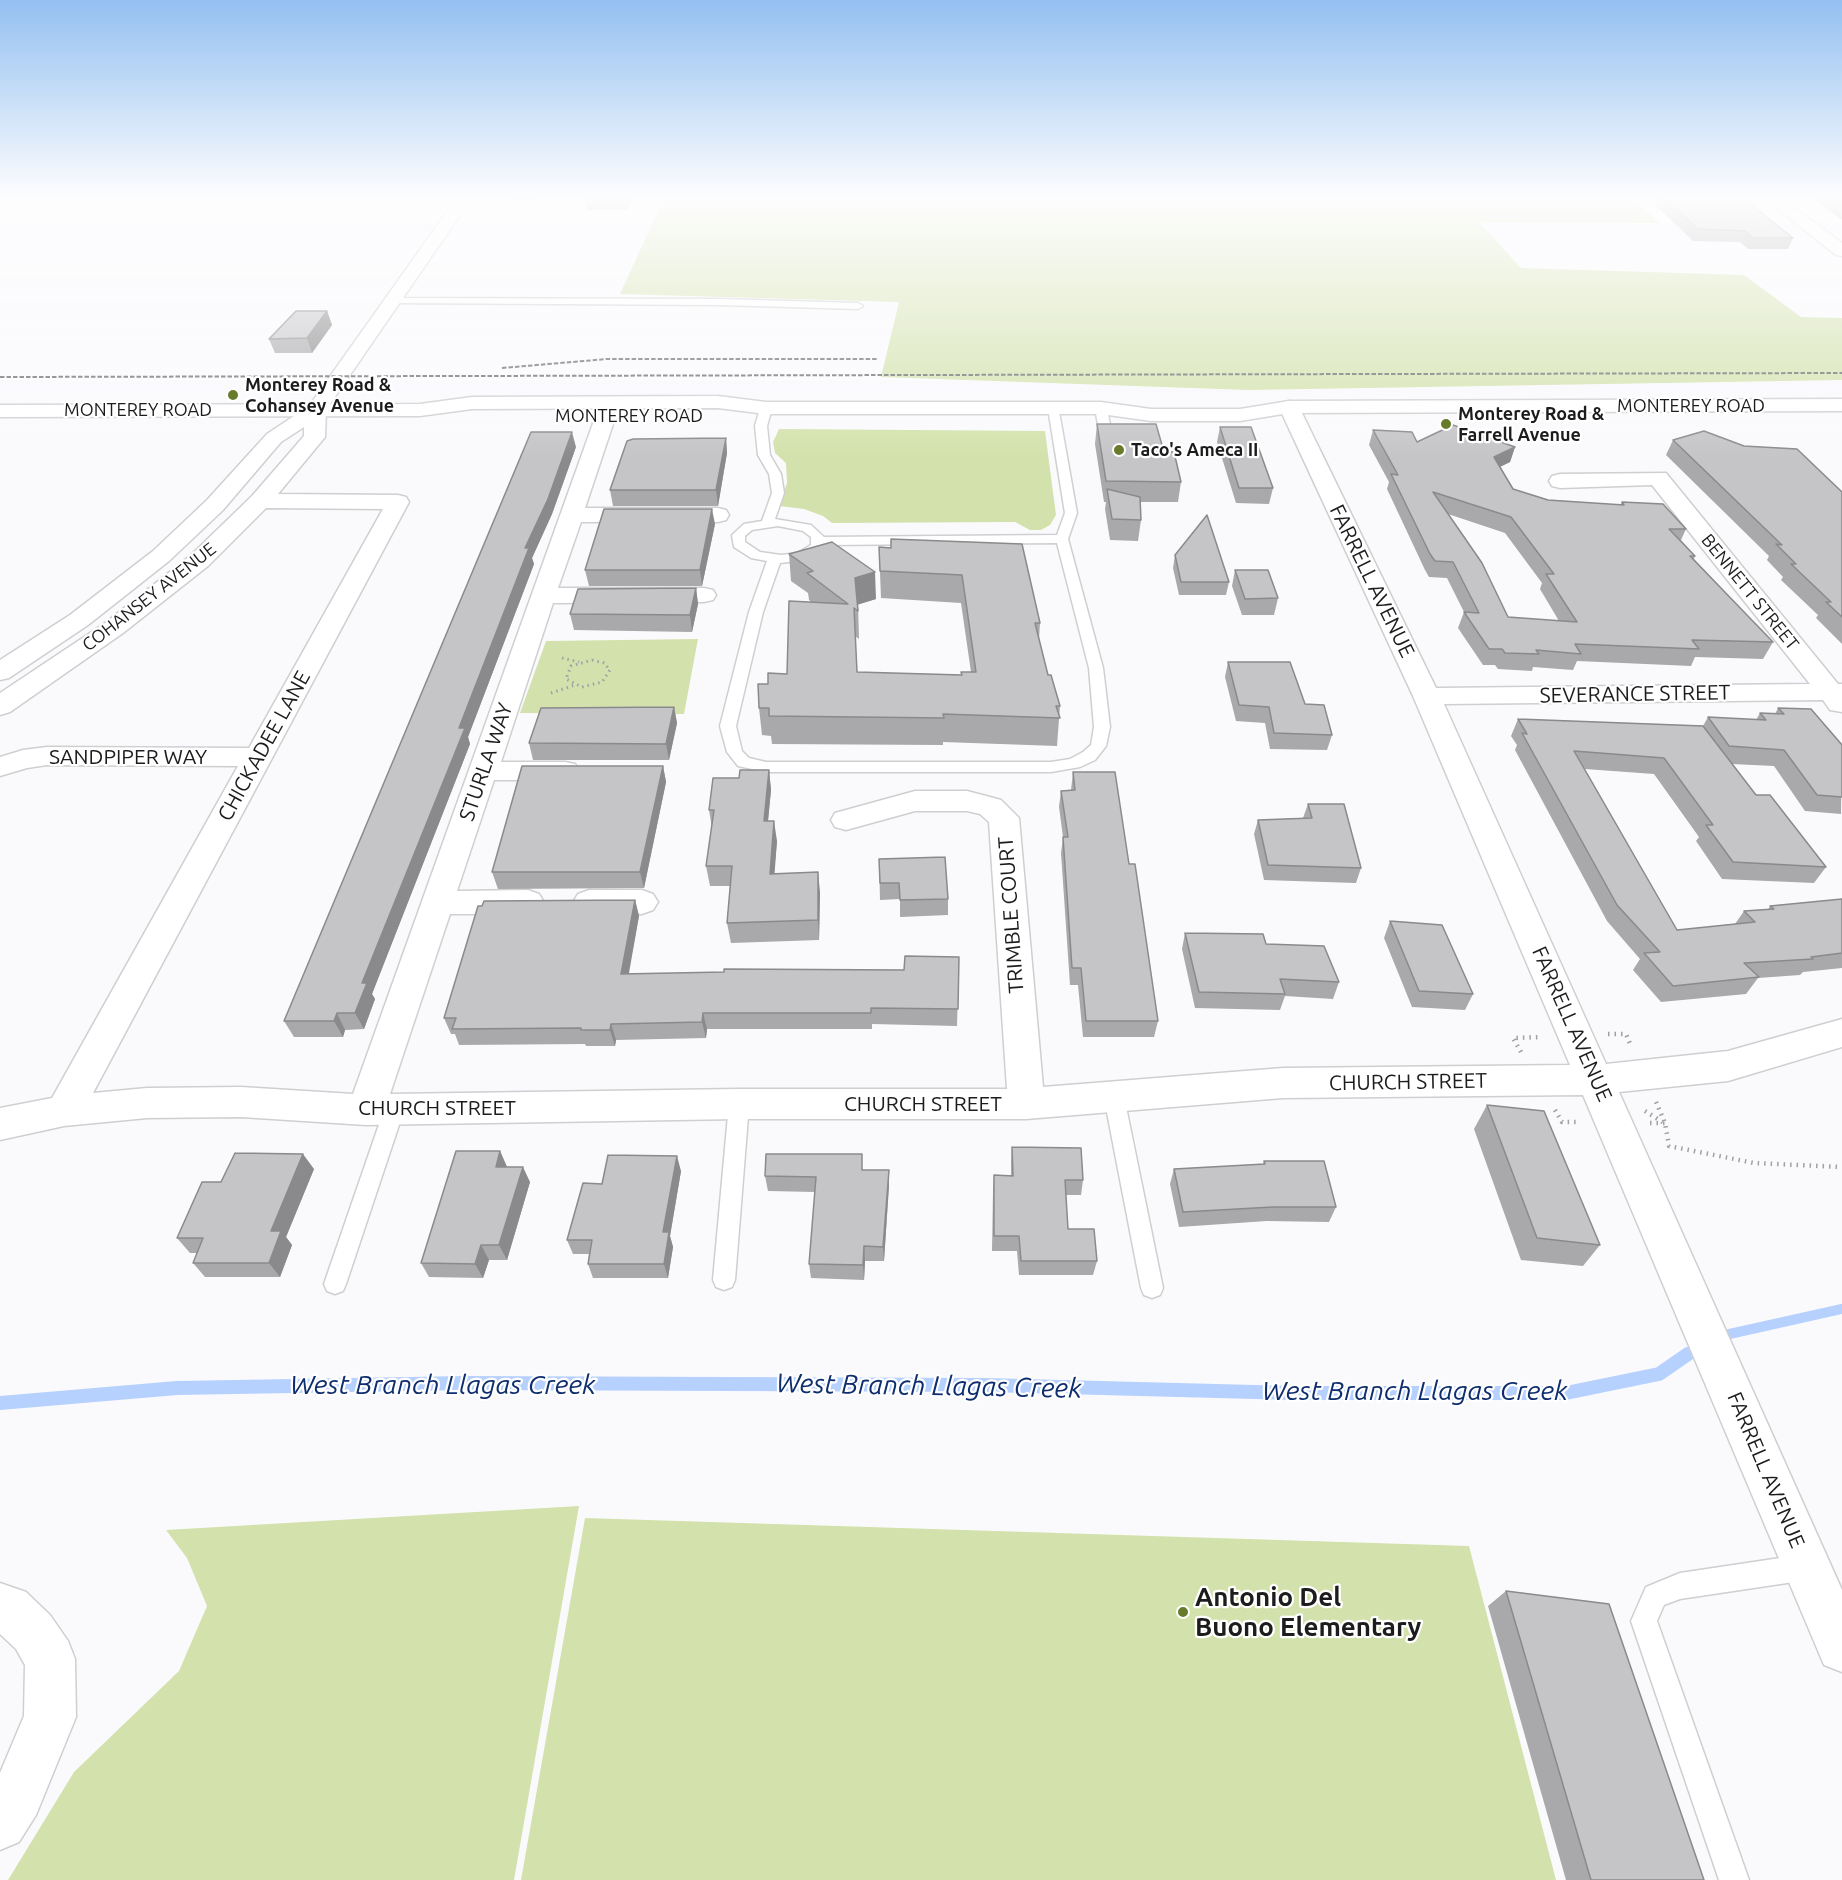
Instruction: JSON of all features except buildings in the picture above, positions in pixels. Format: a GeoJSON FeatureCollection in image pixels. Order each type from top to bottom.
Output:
{"type":"FeatureCollection","features":[{"type":"Feature","properties":{"kind":"street","name":"COHANSEY AVENUE"},"geometry":{"type":"LineString","coordinates":[[0,672],[79,620],[161,556],[215,505],[274,438],[316,410],[404,284]]}},
{"type":"Feature","properties":{"kind":"street","name":"MONTEREY ROAD"},"geometry":{"type":"LineString","coordinates":[[420,410],[472,403],[718,402],[766,408],[1101,408],[1151,415],[1240,415],[1289,407],[1842,405]]}},
{"type":"Feature","properties":{"kind":"street","name":"FARRELL AVENUE"},"geometry":{"type":"LineString","coordinates":[[1289,407],[1427,696],[1756,1444],[1842,1647]]}},
{"type":"Feature","properties":{"kind":"street","name":"MONTEREY ROAD"},"geometry":{"type":"LineString","coordinates":[[0,411],[420,410],[465,416],[715,416],[766,408]]}},
{"type":"Feature","properties":{"kind":"street","name":"COHANSEY AVENUE"},"geometry":{"type":"LineString","coordinates":[[0,706],[114,628],[199,561],[261,501],[314,437],[316,410]]}},
{"type":"Feature","properties":{"kind":"street","name":"STURLA WAY"},"geometry":{"type":"LineString","coordinates":[[380,1110],[437,903],[482,771],[571,515],[607,446],[606,415]]}},
{"type":"Feature","properties":{"kind":"street","name":"BENNETT STREET"},"geometry":{"type":"LineString","coordinates":[[1560,481],[1658,478],[1838,697]]}},
{"type":"Feature","properties":{"kind":"street","name":"CHICKADEE LANE"},"geometry":{"type":"LineString","coordinates":[[64,1111],[398,502],[261,501]]}},
{"type":"Feature","properties":{"kind":"street"},"geometry":{"type":"LineString","coordinates":[[571,515],[718,514]]}},
{"type":"Feature","properties":{"kind":"street"},"geometry":{"type":"LineString","coordinates":[[543,596],[704,595]]}},
{"type":"Feature","properties":{"kind":"street","name":"SEVERANCE STREET"},"geometry":{"type":"LineString","coordinates":[[1427,696],[1838,697]]}},
{"type":"Feature","properties":{"kind":"street","name":"SANDPIPER WAY"},"geometry":{"type":"LineString","coordinates":[[0,767],[23,759],[47,756],[258,757]]}},
{"type":"Feature","properties":{"kind":"street"},"geometry":{"type":"LineString","coordinates":[[482,771],[597,771]]}},
{"type":"Feature","properties":{"kind":"street","name":"TRIMBLE COURT"},"geometry":{"type":"LineString","coordinates":[[846,820],[915,801],[967,801],[990,807],[1004,818],[1026,1104]]}},
{"type":"Feature","properties":{"kind":"street"},"geometry":{"type":"LineString","coordinates":[[437,903],[642,902]]}},
{"type":"Feature","properties":{"kind":"street","name":"CHURCH STREET"},"geometry":{"type":"LineString","coordinates":[[0,1124],[64,1111],[147,1103],[241,1102],[380,1110],[739,1104],[1026,1104],[1282,1083],[1596,1080],[1728,1066],[1842,1034]]}},
{"type":"Feature","properties":{"kind":"street"},"geometry":{"type":"LineString","coordinates":[[0,1607],[9,1609],[33,1632],[50,1659],[50,1717],[17,1796],[0,1823]]}},
{"type":"Feature","properties":{"kind":"lane"},"geometry":{"type":"LineString","coordinates":[[392,301],[720,302],[858,306]]}},
{"type":"Feature","properties":{"kind":"lane"},"geometry":{"type":"LineString","coordinates":[[766,408],[761,426],[764,455],[775,474],[778,493],[768,522]]}},
{"type":"Feature","properties":{"kind":"lane"},"geometry":{"type":"LineString","coordinates":[[775,558],[756,612],[728,726],[735,752],[744,762],[766,767],[1051,767],[1074,763],[1089,756],[1098,746],[1102,727],[1096,668],[1062,540],[1071,513],[1054,408]]}},
{"type":"Feature","properties":{"kind":"lane"},"geometry":{"type":"LineString","coordinates":[[1101,408],[1106,436]]}},
{"type":"Feature","properties":{"kind":"lane"},"geometry":{"type":"LineString","coordinates":[[768,522],[800,525],[812,531],[818,545],[812,552],[801,557],[775,558],[746,550],[739,544],[737,538],[748,526],[768,522]]}},
{"type":"Feature","properties":{"kind":"lane"},"geometry":{"type":"LineString","coordinates":[[818,541],[1062,540]]}},
{"type":"Feature","properties":{"kind":"lane"},"geometry":{"type":"LineString","coordinates":[[1114,1097],[1152,1288]]}},
{"type":"Feature","properties":{"kind":"lane"},"geometry":{"type":"LineString","coordinates":[[724,1280],[739,1104]]}},
{"type":"Feature","properties":{"kind":"lane"},"geometry":{"type":"LineString","coordinates":[[335,1284],[380,1110]]}},
{"type":"Feature","properties":{"kind":"lane"},"geometry":{"type":"LineString","coordinates":[[1734,1880],[1644,1622],[1654,1596],[1680,1586],[1808,1567]]}},
{"type":"Feature","properties":{"kind":"path"},"geometry":{"type":"LineString","coordinates":[[562,658],[580,662]]}},
{"type":"Feature","properties":{"kind":"path"},"geometry":{"type":"LineString","coordinates":[[551,693],[565,691],[575,686],[596,685],[609,674],[610,670],[604,663],[592,660],[580,662],[572,666],[566,675],[566,679],[575,686]]}},
{"type":"Feature","properties":{"kind":"path"},"geometry":{"type":"LineString","coordinates":[[1665,1123],[1669,1146],[1754,1163],[1842,1167]]}},
{"type":"Feature","properties":{"kind":"green space"},"geometry":{"type":"Polygon","coordinates":[[[625,284],[1756,284],[1801,317],[1842,318],[1842,380],[1248,390],[881,377],[899,302],[620,294],[625,284]]]}},
{"type":"Feature","properties":{"kind":"green space"},"geometry":{"type":"Polygon","coordinates":[[[779,429],[1045,431],[1056,515],[1050,525],[1041,530],[1030,530],[1015,522],[832,523],[823,516],[804,509],[779,506],[787,483],[786,463],[775,453],[773,442],[779,429]]]}},
{"type":"Feature","properties":{"kind":"green space"},"geometry":{"type":"Polygon","coordinates":[[[698,639],[684,714],[520,713],[546,641],[698,639]]]}},
{"type":"Feature","properties":{"kind":"green space"},"geometry":{"type":"Polygon","coordinates":[[[579,1506],[514,1880],[8,1880],[74,1772],[179,1671],[207,1606],[187,1558],[166,1530],[579,1506]]]}},
{"type":"Feature","properties":{"kind":"green space","name":"Antonio Del Buono Elementary"},"geometry":{"type":"Polygon","coordinates":[[[585,1518],[1469,1546],[1556,1880],[521,1880],[585,1518]]]}},
{"type":"Feature","properties":{"kind":"waterway","name":"West Branch Llagas Creek"},"geometry":{"type":"LineString","coordinates":[[1716,1337],[1842,1309]]}},
{"type":"Feature","properties":{"kind":"waterway","name":"West Branch Llagas Creek"},"geometry":{"type":"LineString","coordinates":[[1685,1355],[1701,1344]]}},
{"type":"Feature","properties":{"kind":"waterway","name":"West Branch Llagas Creek"},"geometry":{"type":"LineString","coordinates":[[0,1403],[177,1388],[467,1383],[985,1385],[1294,1393],[1566,1393],[1659,1374],[1688,1354]]}},
{"type":"Feature","properties":{"kind":"railway"},"geometry":{"type":"LineString","coordinates":[[502,368],[607,359],[878,359]]}},
{"type":"Feature","properties":{"kind":"railway"},"geometry":{"type":"LineString","coordinates":[[0,377],[1842,373]]}},
{"type":"Feature","properties":{"kind":"place","name":"Monterey Road & Cohansey Avenue"},"geometry":{"type":"Point","coordinates":[233,395]}},
{"type":"Feature","properties":{"kind":"place","name":"Monterey Road & Farrell Avenue"},"geometry":{"type":"Point","coordinates":[1446,424]}},
{"type":"Feature","properties":{"kind":"place","name":"Taco's Ameca II"},"geometry":{"type":"Point","coordinates":[1119,450]}},
{"type":"Feature","properties":{"kind":"place","name":"Antonio Del Buono Elementary"},"geometry":{"type":"Point","coordinates":[1183,1612]}}]}
